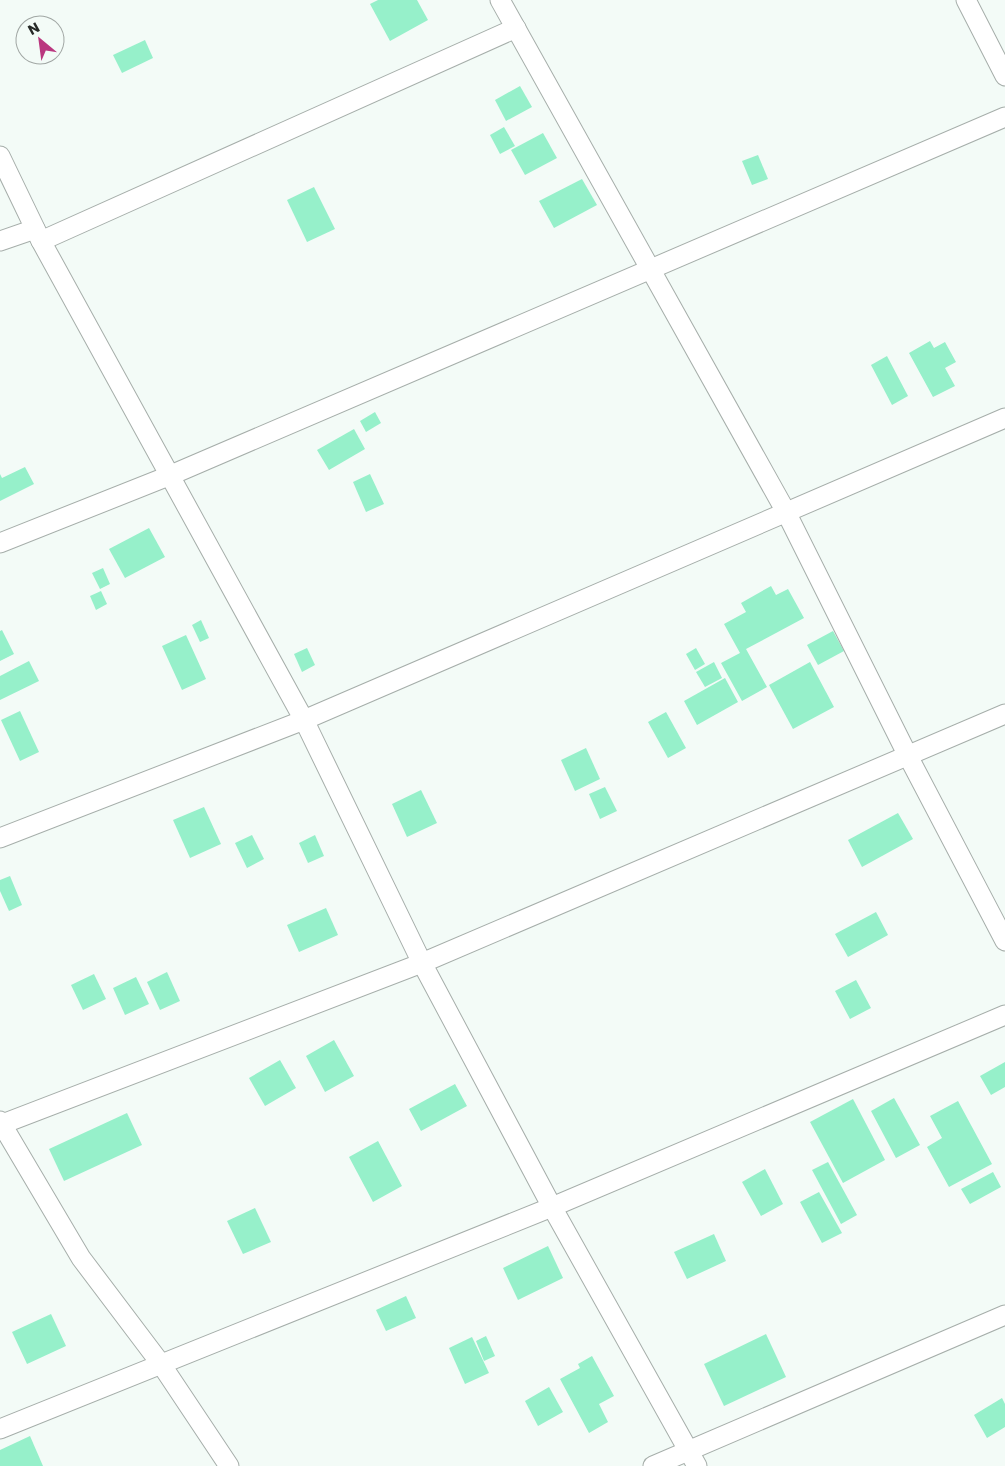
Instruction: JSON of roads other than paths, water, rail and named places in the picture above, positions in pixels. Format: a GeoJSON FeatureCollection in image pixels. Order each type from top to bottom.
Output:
{"type":"FeatureCollection","features":[{"type":"Feature","properties":{"kind":"street"},"geometry":{"type":"LineString","coordinates":[[500,0],[786,512],[908,756],[1005,941]]}},
{"type":"Feature","properties":{"kind":"street"},"geometry":{"type":"LineString","coordinates":[[966,0],[1005,76]]}},
{"type":"Feature","properties":{"kind":"street"},"geometry":{"type":"LineString","coordinates":[[0,241],[38,235],[516,28]]}},
{"type":"Feature","properties":{"kind":"street"},"geometry":{"type":"LineString","coordinates":[[0,543],[171,475],[1005,117]]}},
{"type":"Feature","properties":{"kind":"street"},"geometry":{"type":"LineString","coordinates":[[0,156],[38,235],[304,720],[422,963],[552,1207],[693,1459]]}},
{"type":"Feature","properties":{"kind":"street"},"geometry":{"type":"LineString","coordinates":[[0,838],[304,720],[1005,418]]}},
{"type":"Feature","properties":{"kind":"street"},"geometry":{"type":"LineString","coordinates":[[229,1466],[161,1364],[81,1258],[1,1124],[422,963],[1005,714]]}},
{"type":"Feature","properties":{"kind":"street"},"geometry":{"type":"LineString","coordinates":[[0,1429],[552,1207],[1005,1015]]}},
{"type":"Feature","properties":{"kind":"street"},"geometry":{"type":"LineString","coordinates":[[653,1466],[693,1459],[1005,1315]]}}]}
